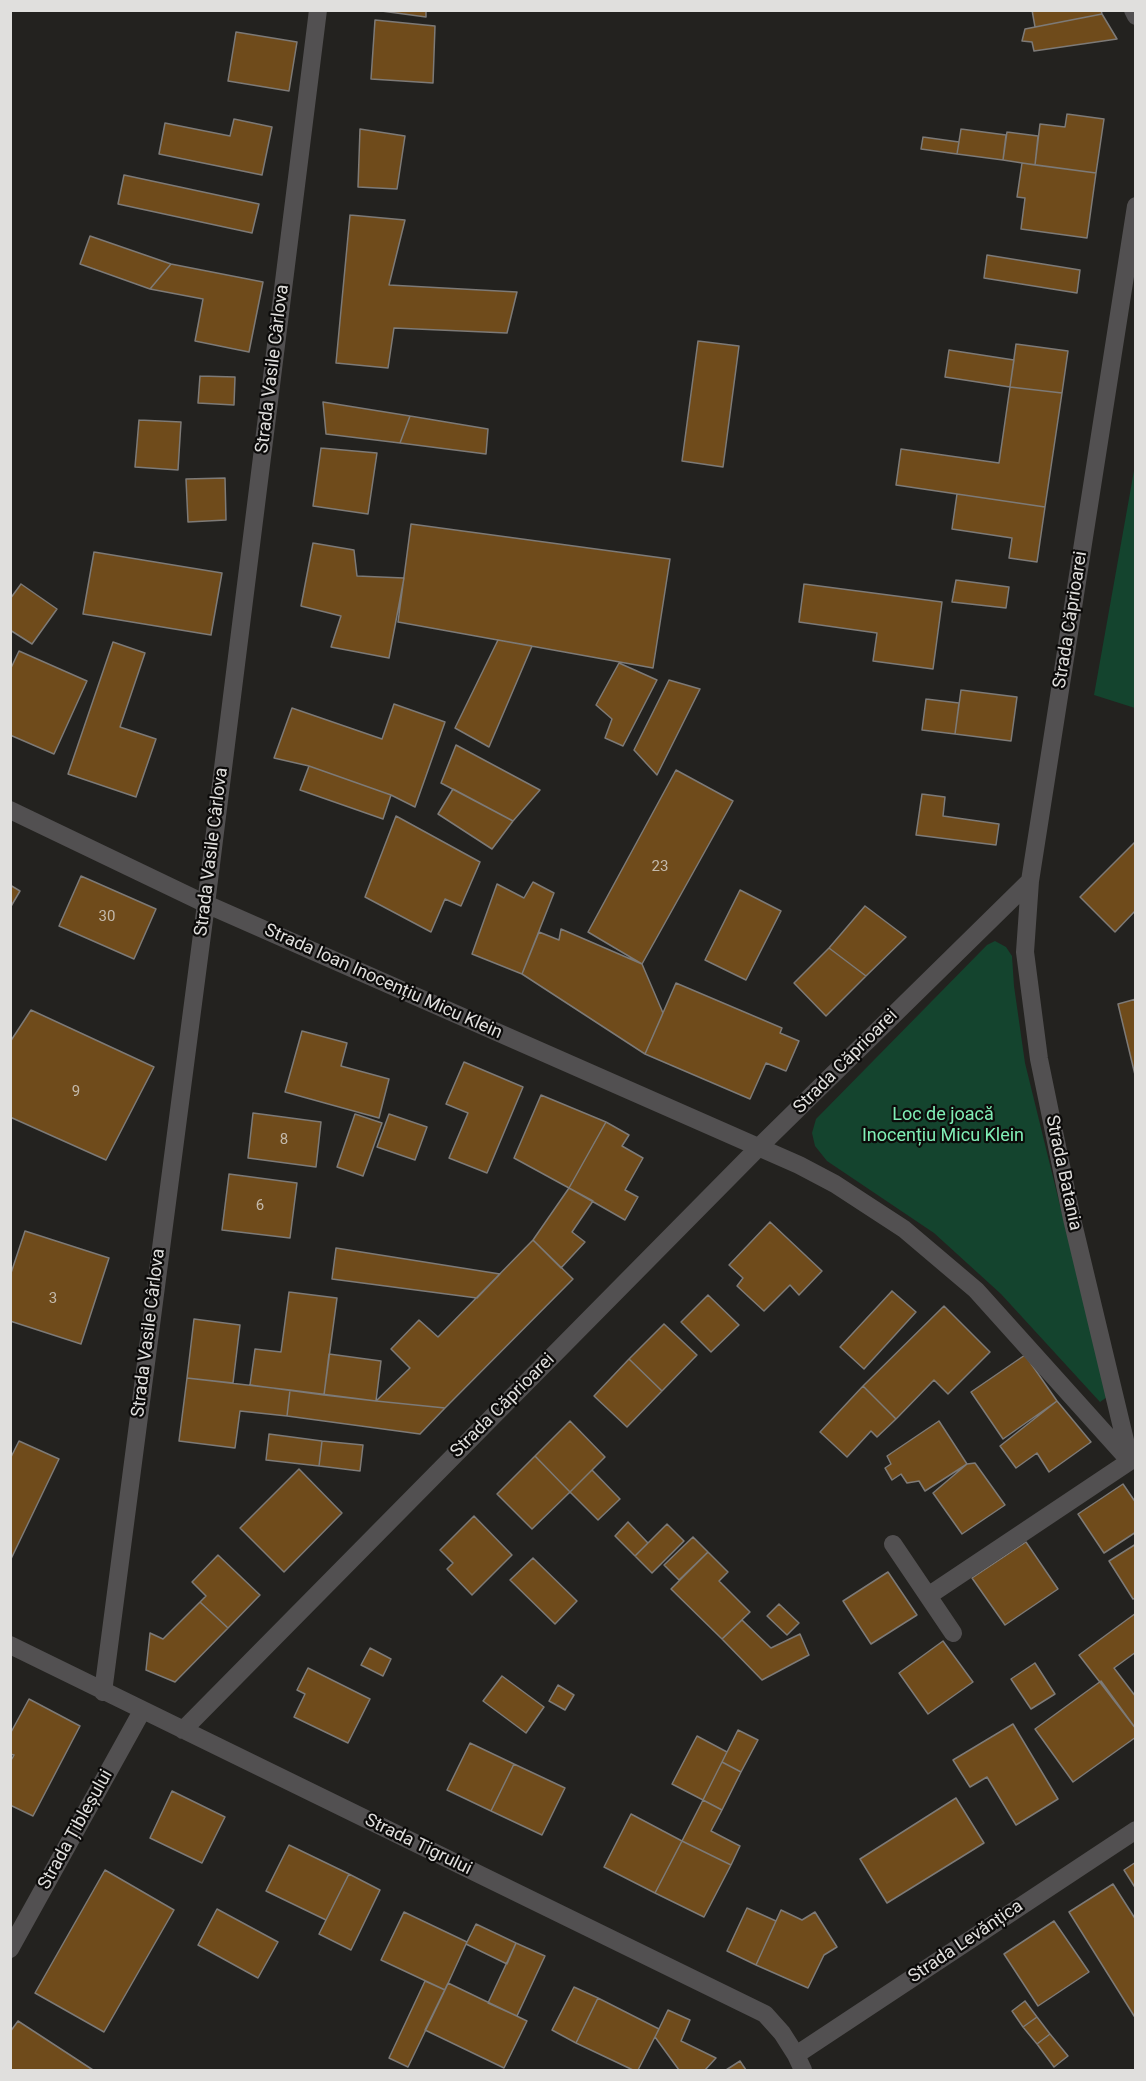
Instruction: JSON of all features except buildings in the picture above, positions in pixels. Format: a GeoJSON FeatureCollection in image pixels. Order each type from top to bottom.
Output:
{"type":"FeatureCollection","features":[{"type":"Feature","properties":{"kind":"street","name":"Strada Vasile Cârlova"},"geometry":{"type":"LineString","coordinates":[[104,1692],[318,10]]}},
{"type":"Feature","properties":{"kind":"street"},"geometry":{"type":"LineString","coordinates":[[1133,10],[1136,16]]}},
{"type":"Feature","properties":{"kind":"street","name":"Strada Căprioarei"},"geometry":{"type":"LineString","coordinates":[[183,1730],[759,1147],[1030,881],[1136,206]]}},
{"type":"Feature","properties":{"kind":"street","name":"Strada Ioan Inocențiu Micu Klein"},"geometry":{"type":"LineString","coordinates":[[10,810],[206,904],[759,1147]]}},
{"type":"Feature","properties":{"kind":"street","name":"Strada Batania"},"geometry":{"type":"LineString","coordinates":[[1030,881],[1025,952],[1039,1059],[1072,1219],[1133,1466]]}},
{"type":"Feature","properties":{"kind":"street"},"geometry":{"type":"LineString","coordinates":[[759,1147],[835,1184],[904,1229],[976,1290],[1133,1466],[928,1596]]}},
{"type":"Feature","properties":{"kind":"street"},"geometry":{"type":"LineString","coordinates":[[893,1544],[953,1633]]}},
{"type":"Feature","properties":{"kind":"street","name":"Strada Tigrului"},"geometry":{"type":"LineString","coordinates":[[10,1645],[765,2014],[782,2033],[800,2063]]}},
{"type":"Feature","properties":{"kind":"street","name":"Strada Țibleșului"},"geometry":{"type":"LineString","coordinates":[[10,1949],[142,1710]]}},
{"type":"Feature","properties":{"kind":"street","name":"Strada Levănțica"},"geometry":{"type":"LineString","coordinates":[[800,2063],[1136,1830]]}},
{"type":"Feature","properties":{"kind":"green space"},"geometry":{"type":"Polygon","coordinates":[[[1135,465],[1135,708],[1094,695],[1135,465]]]}},
{"type":"Feature","properties":{"kind":"green space","name":"Loc de joacă Inocențiu Micu Klein"},"geometry":{"type":"Polygon","coordinates":[[[995,941],[1006,947],[1012,956],[1025,1063],[1107,1397],[1100,1402],[1001,1294],[934,1233],[827,1161],[815,1146],[812,1133],[816,1119],[987,945],[995,941]]]}}]}
